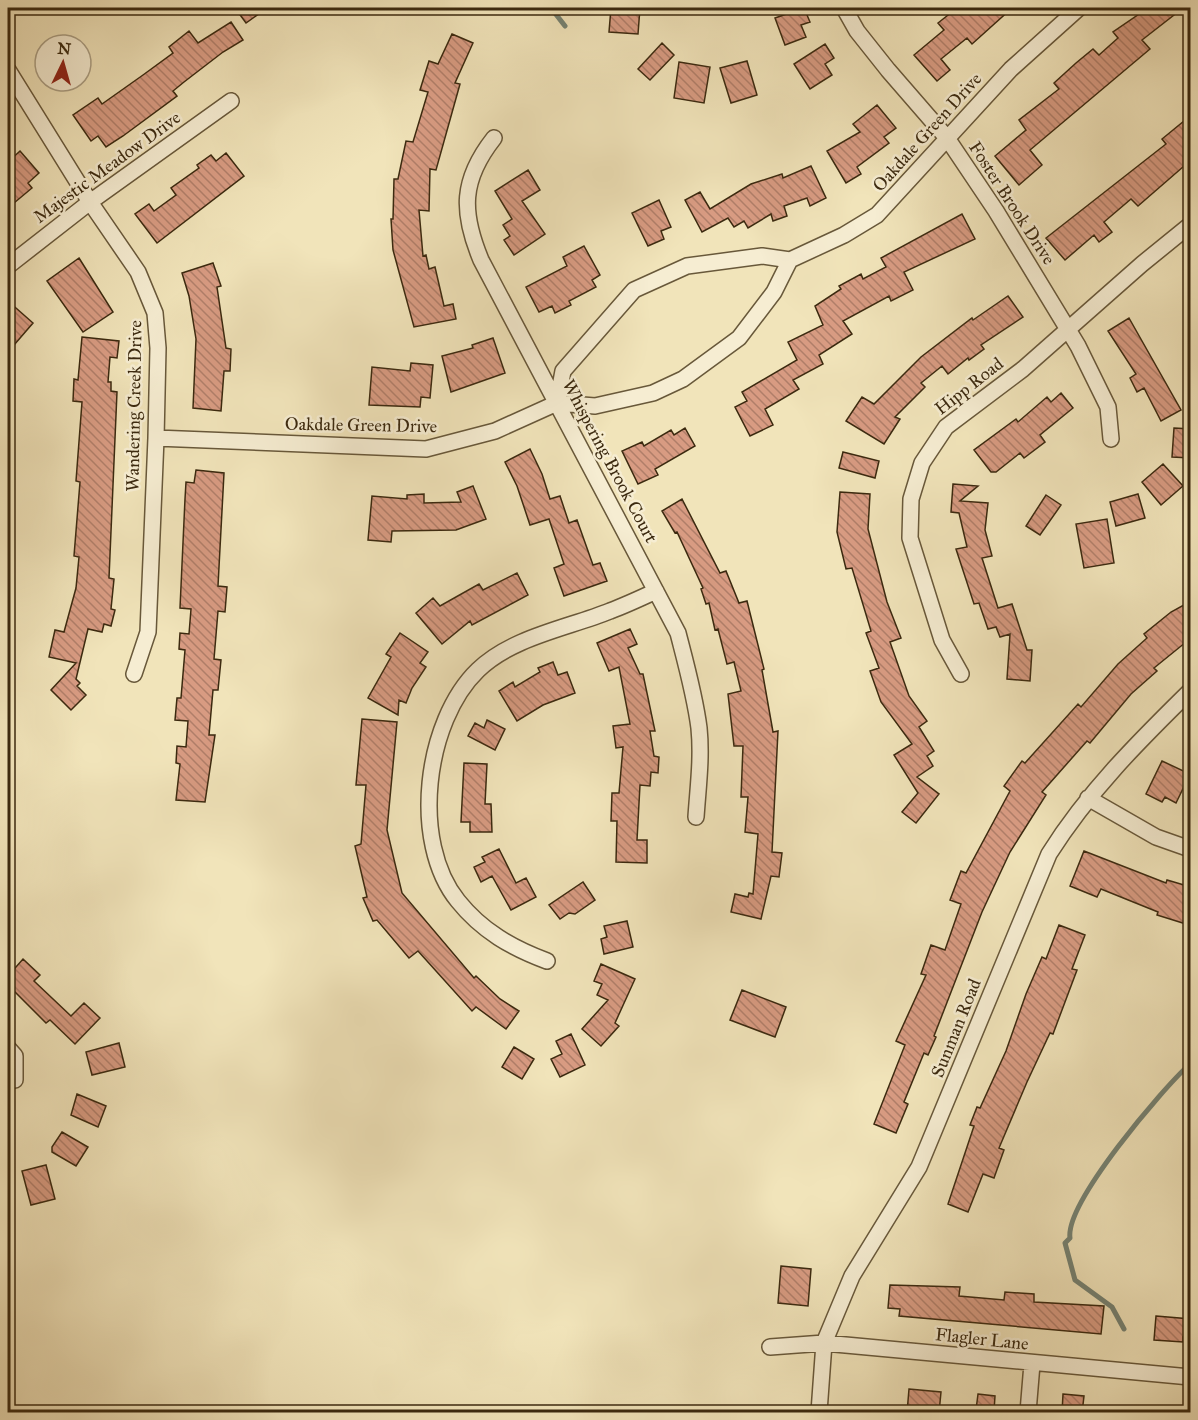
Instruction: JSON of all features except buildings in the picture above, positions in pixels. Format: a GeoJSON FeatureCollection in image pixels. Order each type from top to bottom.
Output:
{"type":"FeatureCollection","features":[{"type":"Feature","properties":{"kind":"street","name":"Foster Brook Drive"},"geometry":{"type":"LineString","coordinates":[[844,8],[857,31],[947,138],[996,211],[1067,329],[1108,406],[1111,439]]}},
{"type":"Feature","properties":{"kind":"street","name":"Oakdale Green Drive"},"geometry":{"type":"LineString","coordinates":[[156,438],[426,449],[495,432],[557,403],[605,404],[653,393],[683,379],[739,338],[774,292],[790,260],[844,235],[877,215],[1011,69],[1079,8]]}},
{"type":"Feature","properties":{"kind":"street","name":"Wandering Creek Drive"},"geometry":{"type":"LineString","coordinates":[[8,70],[90,202],[138,272],[155,313],[158,348],[148,632],[134,674]]}},
{"type":"Feature","properties":{"kind":"street","name":"Majestic Meadow Drive"},"geometry":{"type":"LineString","coordinates":[[8,266],[90,202],[231,101]]}},
{"type":"Feature","properties":{"kind":"street","name":"Whispering Brook Court"},"geometry":{"type":"LineString","coordinates":[[494,138],[481,155],[472,177],[466,202],[468,230],[481,260],[678,633],[691,684],[699,729],[700,768],[696,817]]}},
{"type":"Feature","properties":{"kind":"street","name":"Hipp Road"},"geometry":{"type":"LineString","coordinates":[[961,674],[942,640],[910,538],[911,499],[915,480],[932,446],[946,427],[1023,369],[1191,225]]}},
{"type":"Feature","properties":{"kind":"street"},"geometry":{"type":"LineString","coordinates":[[557,403],[563,371],[634,290],[687,266],[762,256],[790,260]]}},
{"type":"Feature","properties":{"kind":"street"},"geometry":{"type":"LineString","coordinates":[[547,961],[501,940],[478,922],[457,900],[444,877],[435,850],[430,823],[434,749],[450,707],[479,669],[502,653],[531,640],[612,611],[656,591]]}},
{"type":"Feature","properties":{"kind":"street","name":"Sunman Road"},"geometry":{"type":"LineString","coordinates":[[819,1413],[824,1343],[852,1276],[919,1167],[1049,854],[1074,814],[1130,749],[1191,691]]}},
{"type":"Feature","properties":{"kind":"street"},"geometry":{"type":"LineString","coordinates":[[1088,798],[1137,827],[1191,849]]}},
{"type":"Feature","properties":{"kind":"street"},"geometry":{"type":"LineString","coordinates":[[8,1048],[15,1056],[15,1080]]}},
{"type":"Feature","properties":{"kind":"street","name":"Flagler Lane"},"geometry":{"type":"LineString","coordinates":[[770,1347],[824,1343],[1191,1377]]}},
{"type":"Feature","properties":{"kind":"street"},"geometry":{"type":"LineString","coordinates":[[1028,1413],[1032,1364]]}},
{"type":"Feature","properties":{"kind":"waterway"},"geometry":{"type":"LineString","coordinates":[[551,8],[565,26]]}},
{"type":"Feature","properties":{"kind":"waterway"},"geometry":{"type":"LineString","coordinates":[[1124,1329],[1112,1307],[1075,1280],[1065,1243],[1070,1238],[1073,1222],[1098,1174],[1138,1121],[1190,1064]]}}]}
